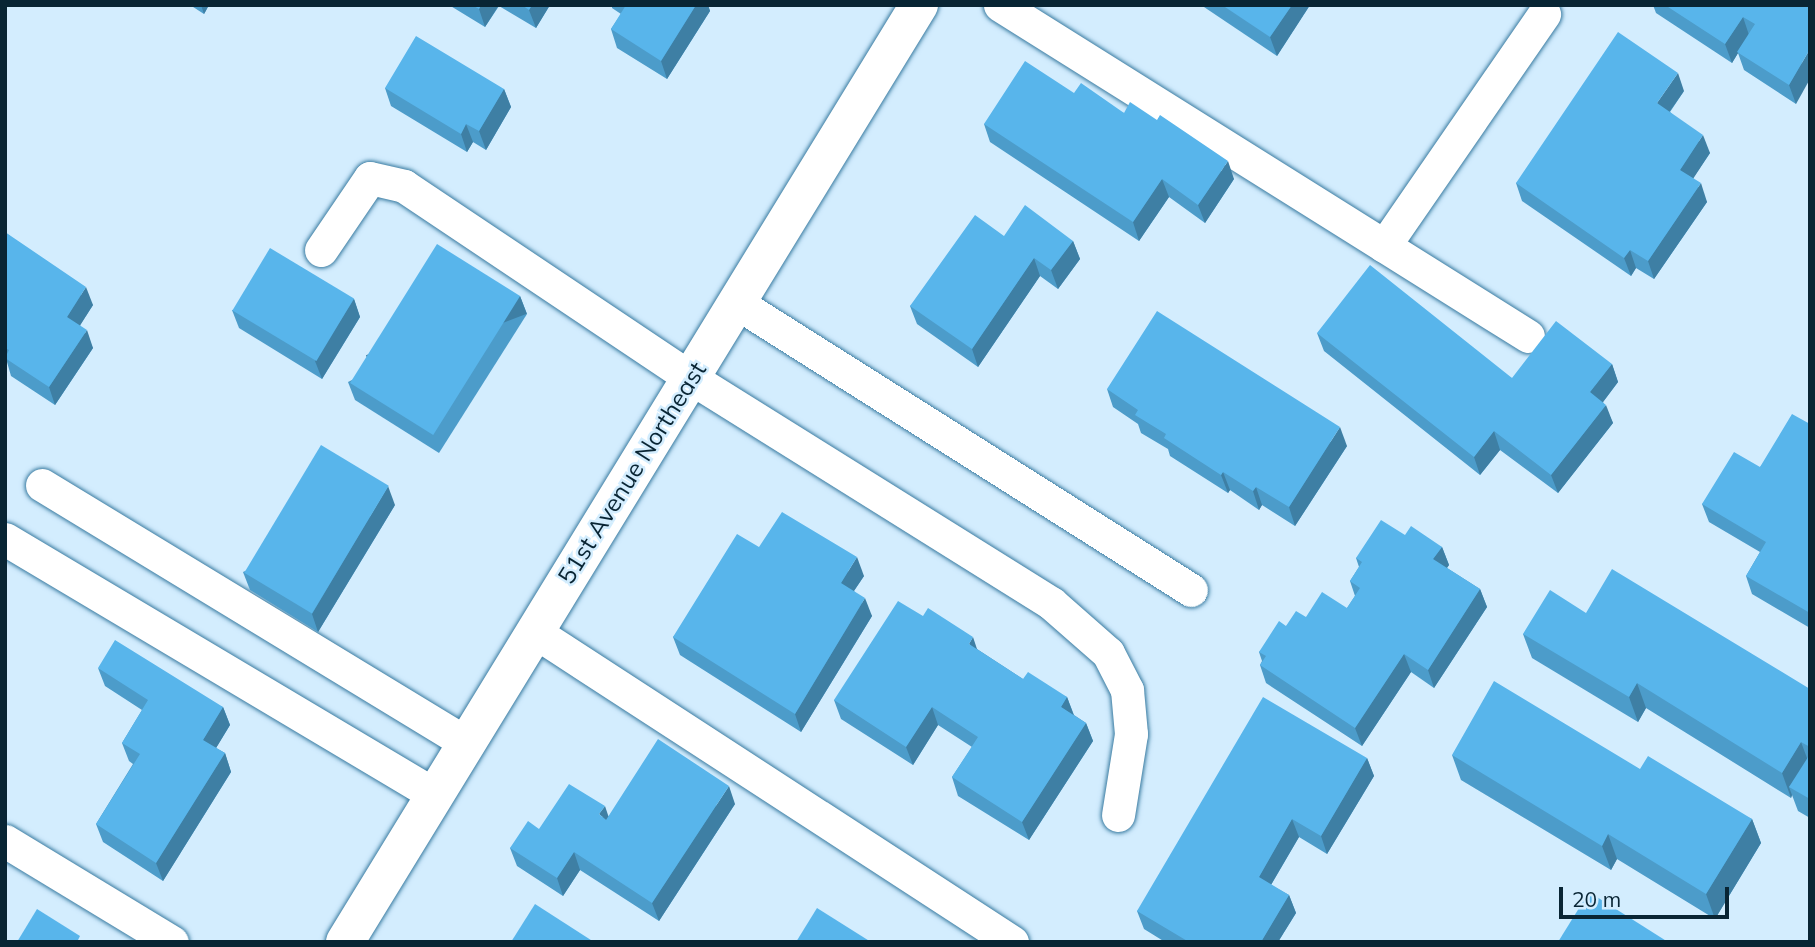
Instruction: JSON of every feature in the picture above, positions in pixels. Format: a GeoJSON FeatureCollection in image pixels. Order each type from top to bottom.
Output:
{"type":"FeatureCollection","features":[{"type":"Feature","properties":{"kind":"street","name":"51st Avenue Northeast"},"geometry":{"type":"LineString","coordinates":[[345,942],[919,5]]}},
{"type":"Feature","properties":{"kind":"lane"},"geometry":{"type":"LineString","coordinates":[[1000,5],[1528,336]]}},
{"type":"Feature","properties":{"kind":"lane"},"geometry":{"type":"LineString","coordinates":[[1384,246],[1544,14]]}},
{"type":"Feature","properties":{"kind":"lane"},"geometry":{"type":"LineString","coordinates":[[321,250],[370,178],[404,186],[691,377],[1051,603],[1108,653],[1126,690],[1131,734],[1118,815]]}},
{"type":"Feature","properties":{"kind":"lane"},"geometry":{"type":"LineString","coordinates":[[737,303],[1191,590]]}},
{"type":"Feature","properties":{"kind":"lane"},"geometry":{"type":"LineString","coordinates":[[42,485],[467,743]]}},
{"type":"Feature","properties":{"kind":"lane"},"geometry":{"type":"LineString","coordinates":[[5,539],[435,795]]}},
{"type":"Feature","properties":{"kind":"lane"},"geometry":{"type":"LineString","coordinates":[[535,632],[1013,942]]}},
{"type":"Feature","properties":{"kind":"lane"},"geometry":{"type":"LineString","coordinates":[[5,841],[172,942]]}},
{"type":"Feature","properties":{"kind":"building"},"geometry":{"type":"Polygon","coordinates":[[[626,5],[696,5],[661,61],[611,29],[626,5]]]}},
{"type":"Feature","properties":{"kind":"building"},"geometry":{"type":"Polygon","coordinates":[[[1222,5],[1292,5],[1270,37],[1222,5]]]}},
{"type":"Feature","properties":{"kind":"building"},"geometry":{"type":"Polygon","coordinates":[[[1665,5],[1810,5],[1810,49],[1789,85],[1737,52],[1755,24],[1743,17],[1725,44],[1665,5]]]}},
{"type":"Feature","properties":{"kind":"building"},"geometry":{"type":"Polygon","coordinates":[[[1618,32],[1678,73],[1657,103],[1703,135],[1680,170],[1701,183],[1648,261],[1630,250],[1624,258],[1516,183],[1618,32]]]}},
{"type":"Feature","properties":{"kind":"building"},"geometry":{"type":"Polygon","coordinates":[[[416,36],[504,89],[479,131],[466,124],[461,134],[385,88],[416,36]]]}},
{"type":"Feature","properties":{"kind":"building"},"geometry":{"type":"Polygon","coordinates":[[[1025,61],[1074,93],[1081,83],[1124,113],[1130,102],[1157,120],[1160,115],[1228,161],[1198,205],[1162,179],[1133,222],[984,124],[1025,61]]]}},
{"type":"Feature","properties":{"kind":"building"},"geometry":{"type":"Polygon","coordinates":[[[1025,205],[1073,241],[1051,270],[1034,258],[972,349],[910,306],[975,215],[1004,236],[1025,205]]]}},
{"type":"Feature","properties":{"kind":"building"},"geometry":{"type":"Polygon","coordinates":[[[5,232],[86,287],[67,317],[87,330],[49,387],[5,358],[9,350],[5,348],[5,232]]]}},
{"type":"Feature","properties":{"kind":"building"},"geometry":{"type":"Polygon","coordinates":[[[437,244],[520,296],[433,435],[350,383],[437,244]]]}},
{"type":"Feature","properties":{"kind":"building"},"geometry":{"type":"Polygon","coordinates":[[[270,248],[354,298],[316,361],[232,311],[270,248]]]}},
{"type":"Feature","properties":{"kind":"building"},"geometry":{"type":"Polygon","coordinates":[[[1370,265],[1512,378],[1556,321],[1612,364],[1590,392],[1606,405],[1551,475],[1494,431],[1474,457],[1317,333],[1370,265]]]}},
{"type":"Feature","properties":{"kind":"building"},"geometry":{"type":"Polygon","coordinates":[[[1157,311],[1340,427],[1289,507],[1256,487],[1253,491],[1223,472],[1221,475],[1164,438],[1166,434],[1135,415],[1138,410],[1107,389],[1157,311]]]}},
{"type":"Feature","properties":{"kind":"building"},"geometry":{"type":"Polygon","coordinates":[[[1792,414],[1810,424],[1810,613],[1746,576],[1766,542],[1702,504],[1734,452],[1760,467],[1792,414]]]}},
{"type":"Feature","properties":{"kind":"building"},"geometry":{"type":"Polygon","coordinates":[[[321,445],[389,486],[312,613],[244,573],[321,445]]]}},
{"type":"Feature","properties":{"kind":"building"},"geometry":{"type":"Polygon","coordinates":[[[782,512],[857,557],[841,583],[865,598],[795,714],[673,637],[737,534],[759,547],[782,512]]]}},
{"type":"Feature","properties":{"kind":"building"},"geometry":{"type":"Polygon","coordinates":[[[1381,520],[1405,535],[1411,526],[1442,547],[1433,559],[1480,589],[1428,670],[1404,654],[1355,728],[1260,665],[1266,656],[1259,652],[1279,621],[1286,626],[1296,611],[1306,617],[1322,592],[1347,608],[1360,588],[1350,581],[1362,562],[1356,558],[1381,520]]]}},
{"type":"Feature","properties":{"kind":"building"},"geometry":{"type":"Polygon","coordinates":[[[1612,569],[1810,689],[1810,747],[1801,742],[1782,773],[1637,683],[1629,697],[1523,634],[1550,590],[1586,613],[1612,569]]]}},
{"type":"Feature","properties":{"kind":"building"},"geometry":{"type":"Polygon","coordinates":[[[898,601],[923,616],[928,608],[973,637],[969,644],[1023,679],[1028,672],[1067,697],[1061,707],[1086,723],[1022,822],[952,777],[978,737],[932,707],[906,747],[834,700],[898,601]]]}},
{"type":"Feature","properties":{"kind":"building"},"geometry":{"type":"Polygon","coordinates":[[[115,640],[223,707],[203,740],[225,753],[156,863],[96,824],[140,754],[122,743],[148,700],[98,668],[115,640]]]}},
{"type":"Feature","properties":{"kind":"building"},"geometry":{"type":"Polygon","coordinates":[[[1494,681],[1640,769],[1648,756],[1752,819],[1706,894],[1608,834],[1602,846],[1452,755],[1494,681]]]}},
{"type":"Feature","properties":{"kind":"building"},"geometry":{"type":"Polygon","coordinates":[[[1263,697],[1367,758],[1321,836],[1292,819],[1259,877],[1289,895],[1261,942],[1189,942],[1137,911],[1263,697]]]}},
{"type":"Feature","properties":{"kind":"building"},"geometry":{"type":"Polygon","coordinates":[[[658,739],[729,786],[652,903],[574,852],[557,878],[510,848],[528,821],[539,829],[569,784],[605,806],[599,814],[606,820],[658,739]]]}},
{"type":"Feature","properties":{"kind":"building"},"geometry":{"type":"Polygon","coordinates":[[[1810,754],[1810,799],[1789,787],[1810,754]]]}},
{"type":"Feature","properties":{"kind":"building"},"geometry":{"type":"Polygon","coordinates":[[[1589,892],[1668,942],[1558,942],[1589,892]]]}},
{"type":"Feature","properties":{"kind":"building"},"geometry":{"type":"Polygon","coordinates":[[[535,904],[594,942],[511,942],[535,904]]]}},
{"type":"Feature","properties":{"kind":"building"},"geometry":{"type":"Polygon","coordinates":[[[817,908],[871,942],[796,942],[817,908]]]}},
{"type":"Feature","properties":{"kind":"building"},"geometry":{"type":"Polygon","coordinates":[[[37,909],[80,936],[77,942],[17,942],[37,909]]]}}]}
